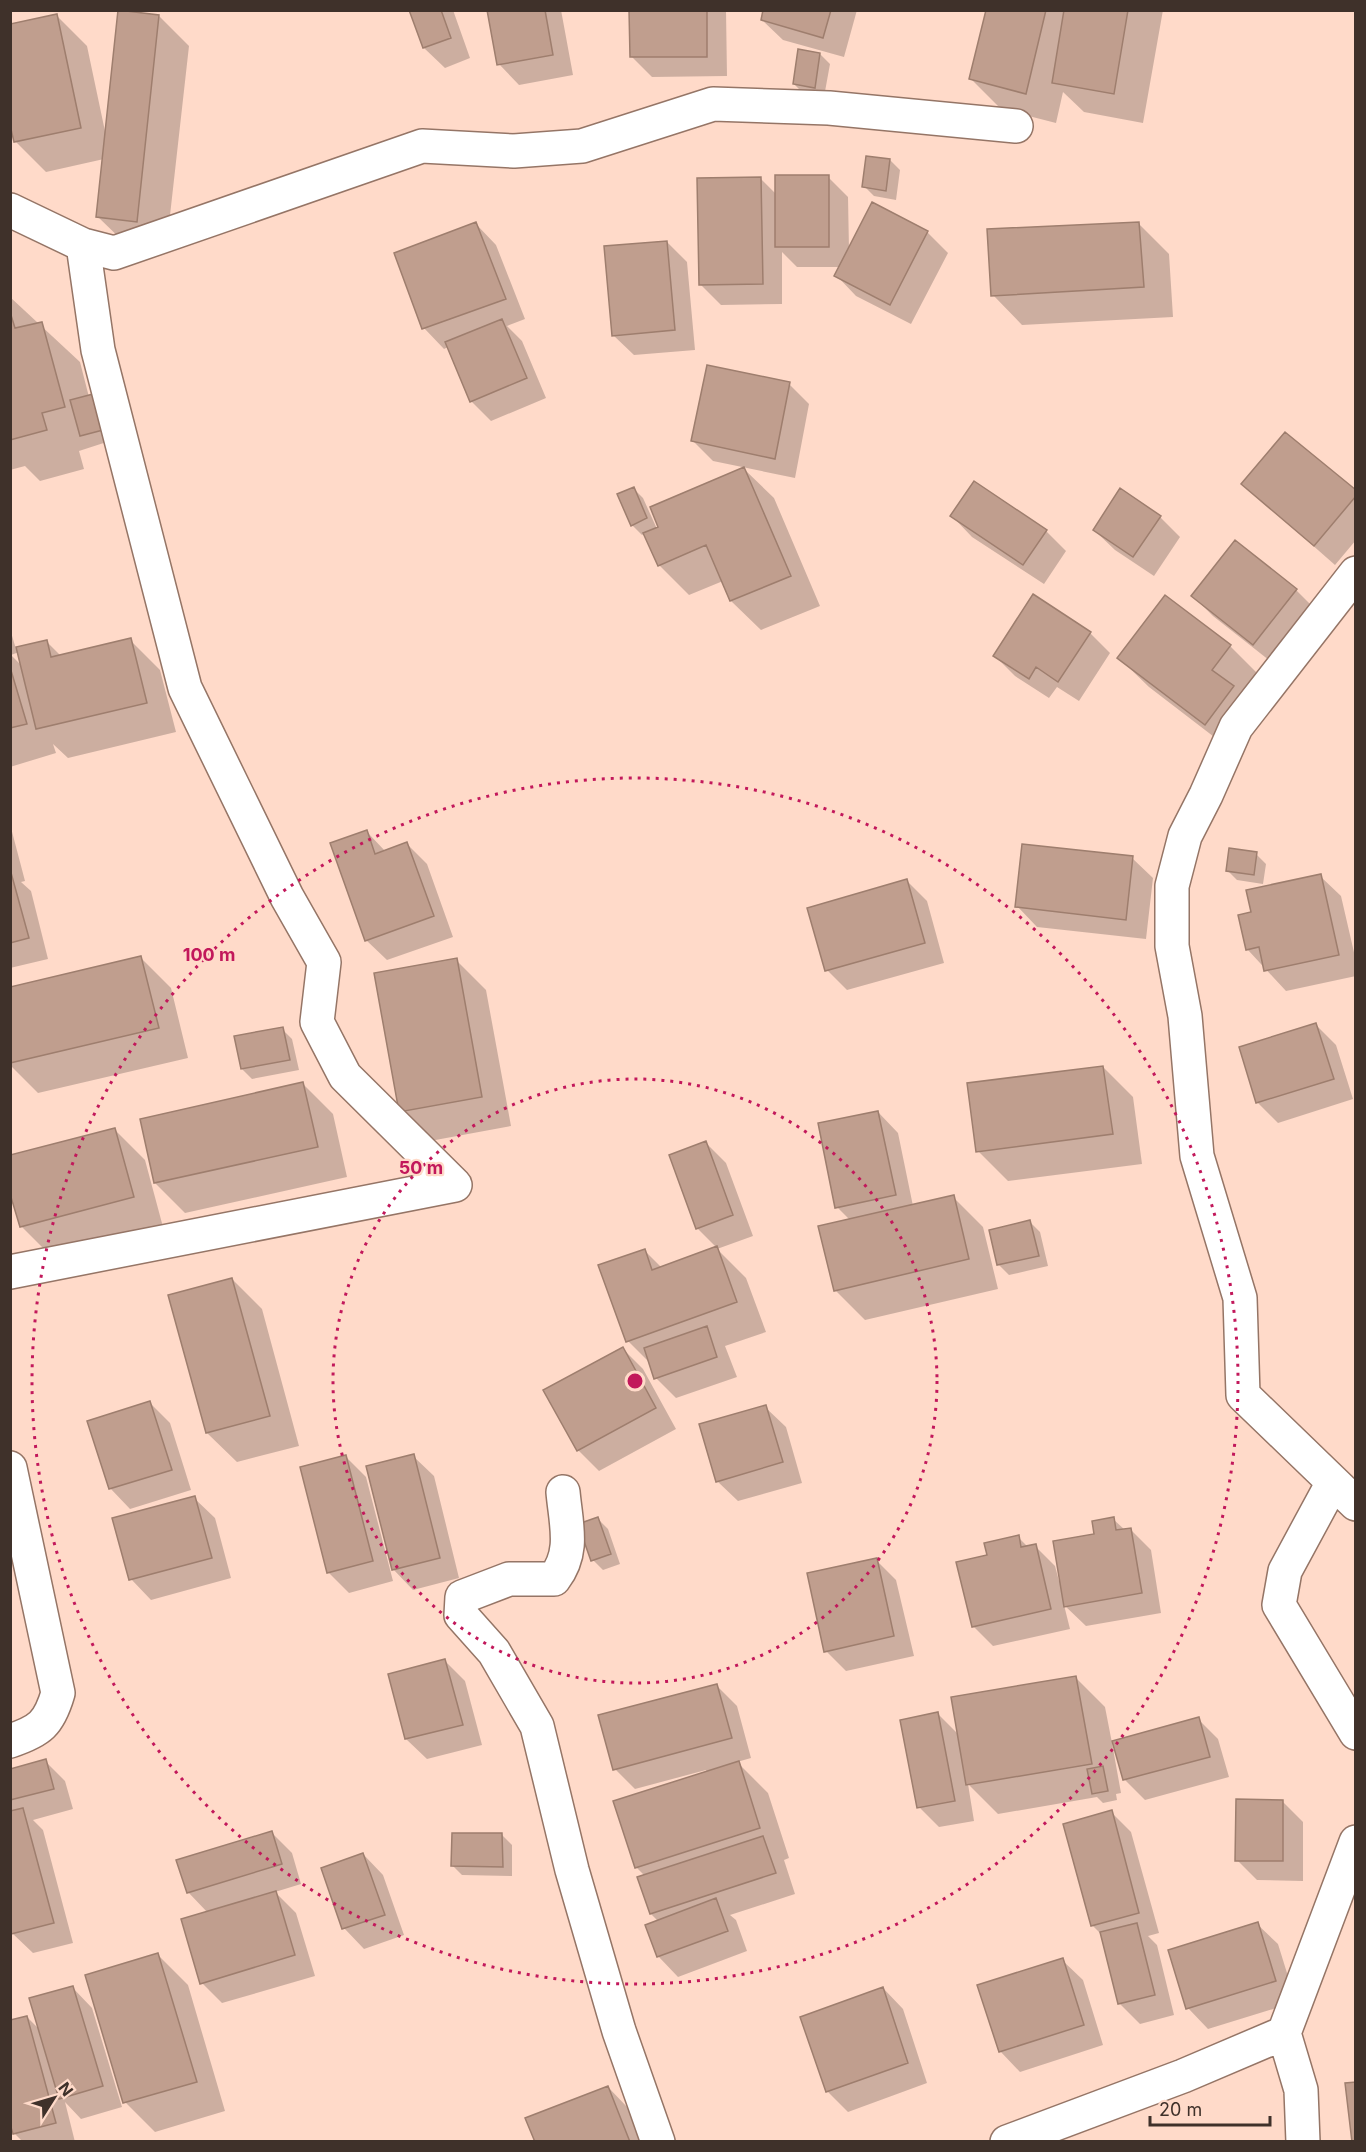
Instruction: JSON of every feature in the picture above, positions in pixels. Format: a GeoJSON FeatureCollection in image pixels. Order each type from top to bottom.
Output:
{"type":"FeatureCollection","features":[{"type":"Feature","properties":{"kind":"street"},"geometry":{"type":"LineString","coordinates":[[10,210],[83,245],[114,253],[422,146],[514,151],[582,146],[713,104],[829,108],[1016,126]]}},
{"type":"Feature","properties":{"kind":"street"},"geometry":{"type":"LineString","coordinates":[[10,1272],[455,1185],[345,1076],[316,1022],[324,962],[287,897],[185,688],[98,350],[83,245]]}},
{"type":"Feature","properties":{"kind":"street"},"geometry":{"type":"LineString","coordinates":[[1356,573],[1236,727],[1185,836],[1172,886],[1172,946],[1185,1016],[1197,1156],[1240,1298],[1243,1395],[1344,1494],[1285,1570],[1279,1605],[1356,1733]]}},
{"type":"Feature","properties":{"kind":"street"},"geometry":{"type":"LineString","coordinates":[[10,1468],[58,1693],[51,1716],[33,1734],[10,1741]]}},
{"type":"Feature","properties":{"kind":"street"},"geometry":{"type":"LineString","coordinates":[[563,1492],[568,1553],[564,1566],[554,1579],[510,1579],[462,1596],[461,1614],[494,1652],[537,1726],[575,1881],[619,2031],[658,2142]]}},
{"type":"Feature","properties":{"kind":"street"},"geometry":{"type":"LineString","coordinates":[[1304,2142],[1301,2090],[1284,2033],[1353,1859]]}},
{"type":"Feature","properties":{"kind":"street"},"geometry":{"type":"LineString","coordinates":[[1007,2142],[1182,2076],[1284,2033]]}},
{"type":"Feature","properties":{"kind":"building"},"geometry":{"type":"Polygon","coordinates":[[[118,10],[159,15],[137,222],[96,217],[118,10]]]}},
{"type":"Feature","properties":{"kind":"building"},"geometry":{"type":"Polygon","coordinates":[[[409,10],[441,10],[451,38],[423,48],[409,10]]]}},
{"type":"Feature","properties":{"kind":"building"},"geometry":{"type":"Polygon","coordinates":[[[487,10],[545,10],[553,55],[497,65],[487,10]]]}},
{"type":"Feature","properties":{"kind":"building"},"geometry":{"type":"Polygon","coordinates":[[[629,10],[707,10],[707,57],[630,57],[629,10]]]}},
{"type":"Feature","properties":{"kind":"building"},"geometry":{"type":"Polygon","coordinates":[[[763,10],[831,10],[823,38],[761,20],[763,10]]]}},
{"type":"Feature","properties":{"kind":"building"},"geometry":{"type":"Polygon","coordinates":[[[986,10],[1046,10],[1026,94],[969,79],[986,10]]]}},
{"type":"Feature","properties":{"kind":"building"},"geometry":{"type":"Polygon","coordinates":[[[1064,10],[1128,10],[1114,94],[1052,83],[1064,10]]]}},
{"type":"Feature","properties":{"kind":"building"},"geometry":{"type":"Polygon","coordinates":[[[57,14],[81,128],[14,142],[10,125],[10,24],[57,14]]]}},
{"type":"Feature","properties":{"kind":"building"},"geometry":{"type":"Polygon","coordinates":[[[798,49],[820,53],[815,88],[793,84],[798,49]]]}},
{"type":"Feature","properties":{"kind":"building"},"geometry":{"type":"Polygon","coordinates":[[[866,156],[890,159],[886,191],[862,187],[866,156]]]}},
{"type":"Feature","properties":{"kind":"building"},"geometry":{"type":"Polygon","coordinates":[[[775,175],[829,175],[829,247],[775,247],[775,175]]]}},
{"type":"Feature","properties":{"kind":"building"},"geometry":{"type":"Polygon","coordinates":[[[761,177],[763,284],[699,285],[697,178],[761,177]]]}},
{"type":"Feature","properties":{"kind":"building"},"geometry":{"type":"Polygon","coordinates":[[[872,202],[928,231],[890,305],[834,276],[872,202]]]}},
{"type":"Feature","properties":{"kind":"building"},"geometry":{"type":"Polygon","coordinates":[[[476,222],[506,299],[422,329],[394,253],[476,222]]]}},
{"type":"Feature","properties":{"kind":"building"},"geometry":{"type":"Polygon","coordinates":[[[1139,222],[1144,287],[991,296],[987,229],[1139,222]]]}},
{"type":"Feature","properties":{"kind":"building"},"geometry":{"type":"Polygon","coordinates":[[[667,241],[675,330],[612,336],[604,246],[667,241]]]}},
{"type":"Feature","properties":{"kind":"building"},"geometry":{"type":"Polygon","coordinates":[[[10,312],[15,328],[42,322],[65,407],[42,413],[47,430],[10,440],[10,312]]]}},
{"type":"Feature","properties":{"kind":"building"},"geometry":{"type":"Polygon","coordinates":[[[502,319],[527,378],[470,402],[445,342],[502,319]]]}},
{"type":"Feature","properties":{"kind":"building"},"geometry":{"type":"Polygon","coordinates":[[[707,365],[790,382],[775,459],[691,441],[707,365]]]}},
{"type":"Feature","properties":{"kind":"building"},"geometry":{"type":"Polygon","coordinates":[[[97,393],[107,429],[80,436],[70,400],[97,393]]]}},
{"type":"Feature","properties":{"kind":"building"},"geometry":{"type":"Polygon","coordinates":[[[1285,432],[1356,490],[1356,496],[1314,546],[1241,484],[1285,432]]]}},
{"type":"Feature","properties":{"kind":"building"},"geometry":{"type":"Polygon","coordinates":[[[744,467],[791,576],[730,601],[706,545],[658,566],[643,533],[658,527],[650,507],[744,467]]]}},
{"type":"Feature","properties":{"kind":"building"},"geometry":{"type":"Polygon","coordinates":[[[974,481],[1047,530],[1023,565],[950,516],[974,481]]]}},
{"type":"Feature","properties":{"kind":"building"},"geometry":{"type":"Polygon","coordinates":[[[634,487],[647,518],[631,526],[617,494],[634,487]]]}},
{"type":"Feature","properties":{"kind":"building"},"geometry":{"type":"Polygon","coordinates":[[[1120,488],[1161,516],[1133,557],[1093,530],[1120,488]]]}},
{"type":"Feature","properties":{"kind":"building"},"geometry":{"type":"Polygon","coordinates":[[[1235,540],[1297,589],[1253,645],[1191,596],[1235,540]]]}},
{"type":"Feature","properties":{"kind":"building"},"geometry":{"type":"Polygon","coordinates":[[[1033,594],[1091,632],[1058,682],[1036,667],[1029,679],[993,656],[1033,594]]]}},
{"type":"Feature","properties":{"kind":"building"},"geometry":{"type":"Polygon","coordinates":[[[1165,595],[1231,645],[1212,670],[1234,686],[1205,725],[1117,658],[1165,595]]]}},
{"type":"Feature","properties":{"kind":"building"},"geometry":{"type":"Polygon","coordinates":[[[131,638],[147,703],[36,729],[16,647],[47,640],[51,657],[131,638]]]}},
{"type":"Feature","properties":{"kind":"building"},"geometry":{"type":"Polygon","coordinates":[[[10,667],[27,724],[10,728],[10,667]]]}},
{"type":"Feature","properties":{"kind":"building"},"geometry":{"type":"Polygon","coordinates":[[[367,830],[375,854],[407,842],[434,916],[365,941],[330,843],[367,830]]]}},
{"type":"Feature","properties":{"kind":"building"},"geometry":{"type":"Polygon","coordinates":[[[1022,844],[1133,856],[1126,920],[1015,907],[1022,844]]]}},
{"type":"Feature","properties":{"kind":"building"},"geometry":{"type":"Polygon","coordinates":[[[1229,848],[1257,852],[1254,875],[1226,871],[1229,848]]]}},
{"type":"Feature","properties":{"kind":"building"},"geometry":{"type":"Polygon","coordinates":[[[10,869],[29,938],[10,943],[10,869]]]}},
{"type":"Feature","properties":{"kind":"building"},"geometry":{"type":"Polygon","coordinates":[[[1321,874],[1339,955],[1264,971],[1259,947],[1246,950],[1238,915],[1251,912],[1246,890],[1321,874]]]}},
{"type":"Feature","properties":{"kind":"building"},"geometry":{"type":"Polygon","coordinates":[[[907,879],[925,943],[825,971],[807,908],[907,879]]]}},
{"type":"Feature","properties":{"kind":"building"},"geometry":{"type":"Polygon","coordinates":[[[141,956],[159,1028],[10,1063],[10,987],[141,956]]]}},
{"type":"Feature","properties":{"kind":"building"},"geometry":{"type":"Polygon","coordinates":[[[457,958],[482,1097],[399,1112],[374,973],[457,958]]]}},
{"type":"Feature","properties":{"kind":"building"},"geometry":{"type":"Polygon","coordinates":[[[1316,1023],[1334,1079],[1256,1103],[1239,1047],[1316,1023]]]}},
{"type":"Feature","properties":{"kind":"building"},"geometry":{"type":"Polygon","coordinates":[[[283,1027],[290,1060],[241,1069],[234,1036],[283,1027]]]}},
{"type":"Feature","properties":{"kind":"building"},"geometry":{"type":"Polygon","coordinates":[[[1103,1066],[1113,1134],[976,1152],[967,1083],[1103,1066]]]}},
{"type":"Feature","properties":{"kind":"building"},"geometry":{"type":"Polygon","coordinates":[[[303,1082],[318,1147],[154,1183],[140,1119],[303,1082]]]}},
{"type":"Feature","properties":{"kind":"building"},"geometry":{"type":"Polygon","coordinates":[[[878,1111],[896,1195],[835,1208],[818,1123],[878,1111]]]}},
{"type":"Feature","properties":{"kind":"building"},"geometry":{"type":"Polygon","coordinates":[[[115,1128],[134,1197],[20,1227],[10,1194],[10,1155],[115,1128]]]}},
{"type":"Feature","properties":{"kind":"building"},"geometry":{"type":"Polygon","coordinates":[[[706,1141],[733,1215],[696,1229],[669,1155],[706,1141]]]}},
{"type":"Feature","properties":{"kind":"building"},"geometry":{"type":"Polygon","coordinates":[[[954,1195],[969,1259],[834,1291],[818,1226],[954,1195]]]}},
{"type":"Feature","properties":{"kind":"building"},"geometry":{"type":"Polygon","coordinates":[[[1030,1220],[1039,1256],[997,1265],[989,1230],[1030,1220]]]}},
{"type":"Feature","properties":{"kind":"building"},"geometry":{"type":"Polygon","coordinates":[[[717,1246],[737,1302],[626,1342],[598,1265],[645,1249],[652,1270],[717,1246]]]}},
{"type":"Feature","properties":{"kind":"building"},"geometry":{"type":"Polygon","coordinates":[[[232,1278],[270,1416],[206,1433],[168,1295],[232,1278]]]}},
{"type":"Feature","properties":{"kind":"building"},"geometry":{"type":"Polygon","coordinates":[[[707,1326],[717,1357],[654,1379],[644,1348],[707,1326]]]}},
{"type":"Feature","properties":{"kind":"building"},"geometry":{"type":"Polygon","coordinates":[[[623,1347],[656,1408],[577,1451],[543,1390],[623,1347]]]}},
{"type":"Feature","properties":{"kind":"building"},"geometry":{"type":"Polygon","coordinates":[[[150,1401],[172,1470],[109,1489],[87,1421],[150,1401]]]}},
{"type":"Feature","properties":{"kind":"building"},"geometry":{"type":"Polygon","coordinates":[[[766,1405],[783,1462],[716,1482],[699,1424],[766,1405]]]}},
{"type":"Feature","properties":{"kind":"building"},"geometry":{"type":"Polygon","coordinates":[[[414,1454],[440,1558],[392,1570],[366,1466],[414,1454]]]}},
{"type":"Feature","properties":{"kind":"building"},"geometry":{"type":"Polygon","coordinates":[[[346,1455],[373,1561],[327,1573],[300,1467],[346,1455]]]}},
{"type":"Feature","properties":{"kind":"building"},"geometry":{"type":"Polygon","coordinates":[[[195,1496],[212,1558],[129,1580],[112,1518],[195,1496]]]}},
{"type":"Feature","properties":{"kind":"building"},"geometry":{"type":"Polygon","coordinates":[[[598,1517],[611,1554],[591,1561],[578,1524],[598,1517]]]}},
{"type":"Feature","properties":{"kind":"building"},"geometry":{"type":"Polygon","coordinates":[[[1114,1517],[1116,1530],[1131,1528],[1142,1593],[1064,1607],[1053,1541],[1094,1534],[1092,1521],[1114,1517]]]}},
{"type":"Feature","properties":{"kind":"building"},"geometry":{"type":"Polygon","coordinates":[[[1019,1535],[1021,1547],[1036,1544],[1051,1609],[972,1627],[956,1562],[987,1555],[984,1543],[1019,1535]]]}},
{"type":"Feature","properties":{"kind":"building"},"geometry":{"type":"Polygon","coordinates":[[[877,1558],[894,1636],[824,1652],[807,1573],[877,1558]]]}},
{"type":"Feature","properties":{"kind":"building"},"geometry":{"type":"Polygon","coordinates":[[[445,1659],[463,1725],[405,1739],[388,1674],[445,1659]]]}},
{"type":"Feature","properties":{"kind":"building"},"geometry":{"type":"Polygon","coordinates":[[[1076,1676],[1092,1764],[966,1785],[951,1697],[1076,1676]]]}},
{"type":"Feature","properties":{"kind":"building"},"geometry":{"type":"Polygon","coordinates":[[[717,1684],[732,1738],[613,1770],[598,1715],[717,1684]]]}},
{"type":"Feature","properties":{"kind":"building"},"geometry":{"type":"Polygon","coordinates":[[[938,1712],[955,1801],[917,1808],[900,1720],[938,1712]]]}},
{"type":"Feature","properties":{"kind":"building"},"geometry":{"type":"Polygon","coordinates":[[[1199,1717],[1210,1757],[1123,1780],[1112,1741],[1199,1717]]]}},
{"type":"Feature","properties":{"kind":"building"},"geometry":{"type":"Polygon","coordinates":[[[46,1759],[54,1789],[10,1800],[10,1769],[46,1759]]]}},
{"type":"Feature","properties":{"kind":"building"},"geometry":{"type":"Polygon","coordinates":[[[739,1761],[760,1828],[635,1868],[613,1801],[739,1761]]]}},
{"type":"Feature","properties":{"kind":"building"},"geometry":{"type":"Polygon","coordinates":[[[1103,1766],[1108,1791],[1092,1794],[1087,1769],[1103,1766]]]}},
{"type":"Feature","properties":{"kind":"building"},"geometry":{"type":"Polygon","coordinates":[[[1236,1799],[1283,1800],[1283,1861],[1235,1861],[1236,1799]]]}},
{"type":"Feature","properties":{"kind":"building"},"geometry":{"type":"Polygon","coordinates":[[[23,1808],[54,1923],[11,1934],[10,1811],[23,1808]]]}},
{"type":"Feature","properties":{"kind":"building"},"geometry":{"type":"Polygon","coordinates":[[[1112,1810],[1139,1913],[1091,1926],[1063,1824],[1112,1810]]]}},
{"type":"Feature","properties":{"kind":"building"},"geometry":{"type":"Polygon","coordinates":[[[272,1831],[282,1864],[187,1893],[176,1860],[272,1831]]]}},
{"type":"Feature","properties":{"kind":"building"},"geometry":{"type":"Polygon","coordinates":[[[452,1833],[502,1833],[503,1867],[451,1866],[452,1833]]]}},
{"type":"Feature","properties":{"kind":"building"},"geometry":{"type":"Polygon","coordinates":[[[763,1836],[776,1873],[650,1914],[637,1877],[763,1836]]]}},
{"type":"Feature","properties":{"kind":"building"},"geometry":{"type":"Polygon","coordinates":[[[363,1853],[385,1915],[342,1929],[321,1868],[363,1853]]]}},
{"type":"Feature","properties":{"kind":"building"},"geometry":{"type":"Polygon","coordinates":[[[276,1891],[295,1955],[200,1984],[181,1919],[276,1891]]]}},
{"type":"Feature","properties":{"kind":"building"},"geometry":{"type":"Polygon","coordinates":[[[716,1898],[728,1931],[657,1957],[645,1925],[716,1898]]]}},
{"type":"Feature","properties":{"kind":"building"},"geometry":{"type":"Polygon","coordinates":[[[1258,1922],[1276,1981],[1186,2009],[1168,1950],[1258,1922]]]}},
{"type":"Feature","properties":{"kind":"building"},"geometry":{"type":"Polygon","coordinates":[[[1137,1923],[1155,1995],[1118,2004],[1100,1932],[1137,1923]]]}},
{"type":"Feature","properties":{"kind":"building"},"geometry":{"type":"Polygon","coordinates":[[[158,1953],[197,2082],[123,2103],[85,1975],[158,1953]]]}},
{"type":"Feature","properties":{"kind":"building"},"geometry":{"type":"Polygon","coordinates":[[[1063,1958],[1084,2025],[999,2052],[977,1985],[1063,1958]]]}},
{"type":"Feature","properties":{"kind":"building"},"geometry":{"type":"Polygon","coordinates":[[[73,1986],[103,2086],[59,2099],[29,1998],[73,1986]]]}},
{"type":"Feature","properties":{"kind":"building"},"geometry":{"type":"Polygon","coordinates":[[[883,1987],[908,2063],[826,2092],[800,2017],[883,1987]]]}},
{"type":"Feature","properties":{"kind":"building"},"geometry":{"type":"Polygon","coordinates":[[[27,2016],[56,2123],[13,2134],[10,2124],[10,2020],[27,2016]]]}},
{"type":"Feature","properties":{"kind":"building"},"geometry":{"type":"Polygon","coordinates":[[[1356,2082],[1356,2142],[1352,2142],[1345,2083],[1356,2082]]]}},
{"type":"Feature","properties":{"kind":"building"},"geometry":{"type":"Polygon","coordinates":[[[608,2086],[630,2142],[535,2142],[525,2118],[608,2086]]]}}]}
